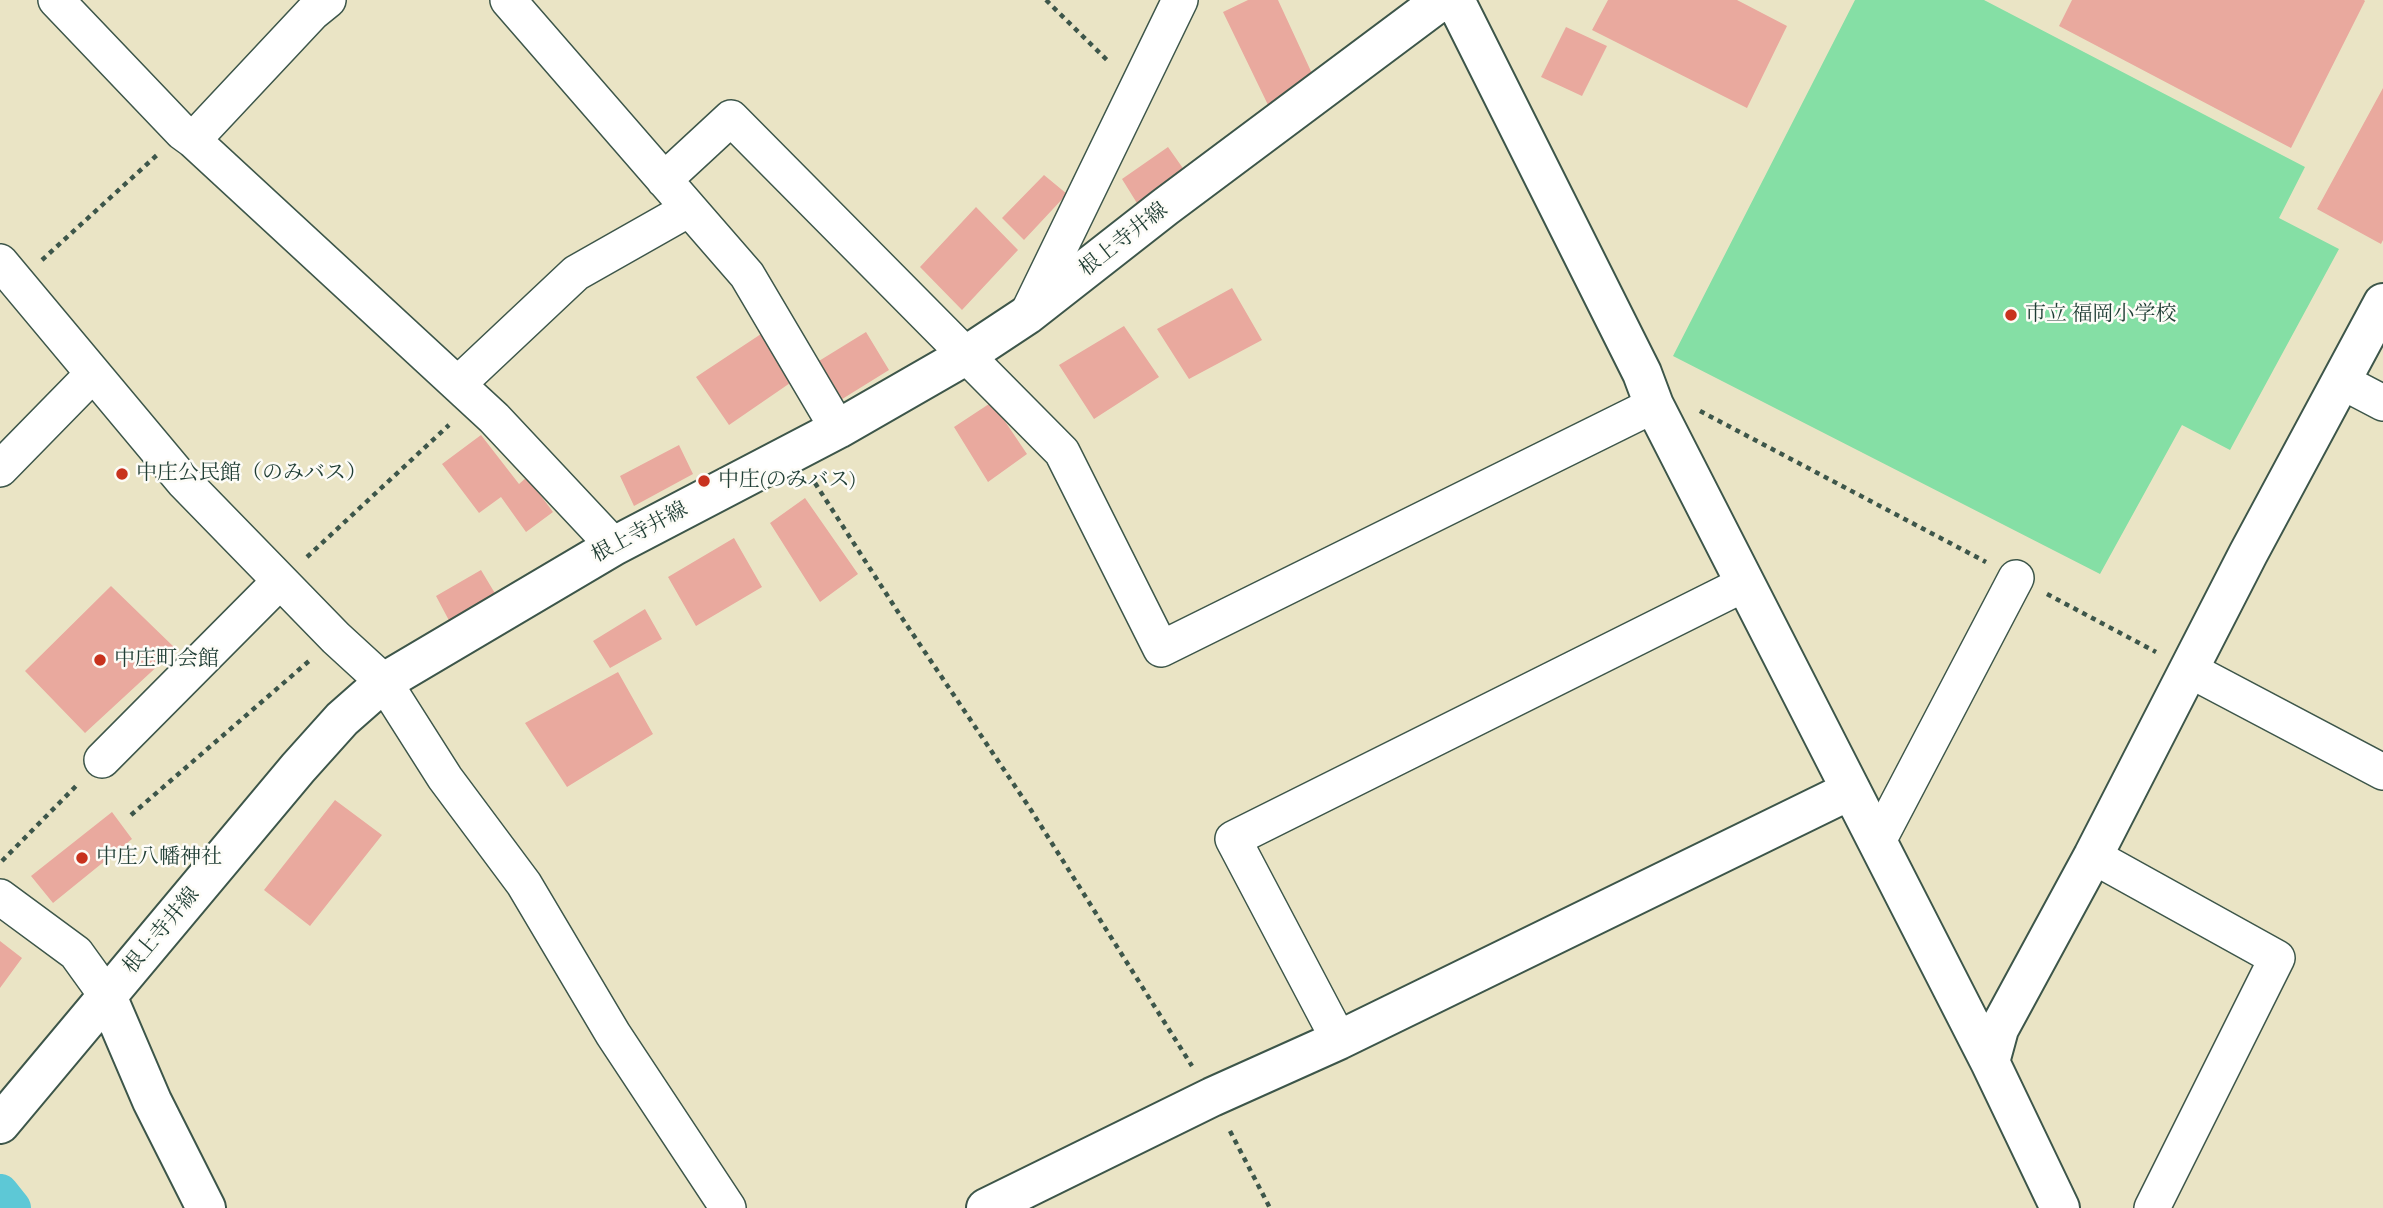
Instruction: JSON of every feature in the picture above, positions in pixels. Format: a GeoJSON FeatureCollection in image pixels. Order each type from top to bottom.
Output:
{"type":"FeatureCollection","features":[{"type":"Feature","properties":{"kind":"street"},"geometry":{"type":"LineString","coordinates":[[56,0],[187,136],[494,418],[614,546]]}},
{"type":"Feature","properties":{"kind":"street"},"geometry":{"type":"LineString","coordinates":[[508,0],[747,275],[838,429]]}},
{"type":"Feature","properties":{"kind":"street"},"geometry":{"type":"LineString","coordinates":[[1027,316],[1180,0]]}},
{"type":"Feature","properties":{"kind":"street","name":"根上寺井線"},"geometry":{"type":"LineString","coordinates":[[0,1124],[342,719],[384,681],[614,546],[838,429],[965,356],[1027,316],[1166,207],[1443,0]]}},
{"type":"Feature","properties":{"kind":"street"},"geometry":{"type":"LineString","coordinates":[[1455,0],[1642,373],[1654,405],[1990,1062],[2060,1208]]}},
{"type":"Feature","properties":{"kind":"street"},"geometry":{"type":"LineString","coordinates":[[187,136],[313,4]]}},
{"type":"Feature","properties":{"kind":"street"},"geometry":{"type":"LineString","coordinates":[[664,180],[731,118],[1062,452],[1161,649],[1654,405]]}},
{"type":"Feature","properties":{"kind":"street"},"geometry":{"type":"LineString","coordinates":[[467,393],[576,273],[689,209]]}},
{"type":"Feature","properties":{"kind":"street"},"geometry":{"type":"LineString","coordinates":[[9,272],[92,375],[184,482],[336,638],[384,681],[445,778],[524,884],[613,1034],[729,1208]]}},
{"type":"Feature","properties":{"kind":"street"},"geometry":{"type":"LineString","coordinates":[[1990,1062],[1999,1029],[2093,856],[2188,669],[2383,303]]}},
{"type":"Feature","properties":{"kind":"street"},"geometry":{"type":"LineString","coordinates":[[0,468],[92,375]]}},
{"type":"Feature","properties":{"kind":"street"},"geometry":{"type":"LineString","coordinates":[[2342,381],[2383,403]]}},
{"type":"Feature","properties":{"kind":"street"},"geometry":{"type":"LineString","coordinates":[[1878,841],[2016,578]]}},
{"type":"Feature","properties":{"kind":"street"},"geometry":{"type":"LineString","coordinates":[[102,760],[280,581]]}},
{"type":"Feature","properties":{"kind":"street"},"geometry":{"type":"LineString","coordinates":[[1339,1040],[1233,839],[1744,584]]}},
{"type":"Feature","properties":{"kind":"street"},"geometry":{"type":"LineString","coordinates":[[2188,669],[2380,764]]}},
{"type":"Feature","properties":{"kind":"street"},"geometry":{"type":"LineString","coordinates":[[986,1208],[1212,1097],[1339,1040],[1851,790]]}},
{"type":"Feature","properties":{"kind":"street"},"geometry":{"type":"LineString","coordinates":[[2093,856],[2277,958],[2152,1208]]}},
{"type":"Feature","properties":{"kind":"street"},"geometry":{"type":"LineString","coordinates":[[0,897],[76,953],[107,996],[152,1101],[206,1208]]}},
{"type":"Feature","properties":{"kind":"path"},"geometry":{"type":"LineString","coordinates":[[1046,0],[1136,89]]}},
{"type":"Feature","properties":{"kind":"path"},"geometry":{"type":"LineString","coordinates":[[9,272],[187,136]]}},
{"type":"Feature","properties":{"kind":"path"},"geometry":{"type":"LineString","coordinates":[[280,581],[467,393]]}},
{"type":"Feature","properties":{"kind":"path"},"geometry":{"type":"LineString","coordinates":[[1654,405],[1690,405],[2188,669]]}},
{"type":"Feature","properties":{"kind":"path"},"geometry":{"type":"LineString","coordinates":[[795,451],[898,612],[1031,810],[1212,1097],[1270,1208]]}},
{"type":"Feature","properties":{"kind":"path"},"geometry":{"type":"LineString","coordinates":[[131,815],[336,638]]}},
{"type":"Feature","properties":{"kind":"path"},"geometry":{"type":"LineString","coordinates":[[0,863],[102,760]]}},
{"type":"Feature","properties":{"kind":"green space","name":"市立 福岡小学校"},"geometry":{"type":"Polygon","coordinates":[[[1855,0],[1984,0],[2305,167],[2279,218],[2339,249],[2230,450],[2182,425],[2100,574],[1673,356],[1855,0]]]}},
{"type":"Feature","properties":{"kind":"building"},"geometry":{"type":"Polygon","coordinates":[[[1248,0],[1278,0],[1315,80],[1269,107],[1223,12],[1248,0]]]}},
{"type":"Feature","properties":{"kind":"building"},"geometry":{"type":"Polygon","coordinates":[[[1608,0],[1737,0],[1787,26],[1747,108],[1592,30],[1608,0]]]}},
{"type":"Feature","properties":{"kind":"building"},"geometry":{"type":"Polygon","coordinates":[[[2072,0],[2365,1],[2291,148],[2059,26],[2072,0]]]}},
{"type":"Feature","properties":{"kind":"building"},"geometry":{"type":"Polygon","coordinates":[[[1566,27],[1607,46],[1582,96],[1541,77],[1566,27]]]}},
{"type":"Feature","properties":{"kind":"building"},"geometry":{"type":"Polygon","coordinates":[[[2383,88],[2383,240],[2381,244],[2317,209],[2383,88]]]}},
{"type":"Feature","properties":{"kind":"building"},"geometry":{"type":"Polygon","coordinates":[[[1168,147],[1187,174],[1140,208],[1122,179],[1168,147]]]}},
{"type":"Feature","properties":{"kind":"building"},"geometry":{"type":"Polygon","coordinates":[[[1044,175],[1067,194],[1024,240],[1002,218],[1044,175]]]}},
{"type":"Feature","properties":{"kind":"building"},"geometry":{"type":"Polygon","coordinates":[[[976,207],[1018,250],[962,310],[920,267],[976,207]]]}},
{"type":"Feature","properties":{"kind":"building"},"geometry":{"type":"Polygon","coordinates":[[[1232,288],[1262,340],[1189,379],[1157,329],[1232,288]]]}},
{"type":"Feature","properties":{"kind":"building"},"geometry":{"type":"Polygon","coordinates":[[[1124,326],[1159,377],[1094,419],[1059,365],[1124,326]]]}},
{"type":"Feature","properties":{"kind":"building"},"geometry":{"type":"Polygon","coordinates":[[[866,332],[889,370],[839,401],[814,364],[866,332]]]}},
{"type":"Feature","properties":{"kind":"building"},"geometry":{"type":"Polygon","coordinates":[[[761,334],[793,381],[729,425],[696,377],[761,334]]]}},
{"type":"Feature","properties":{"kind":"building"},"geometry":{"type":"Polygon","coordinates":[[[992,402],[1027,454],[988,482],[954,427],[992,402]]]}},
{"type":"Feature","properties":{"kind":"building"},"geometry":{"type":"Polygon","coordinates":[[[481,435],[519,484],[527,477],[553,512],[526,532],[501,497],[479,513],[442,464],[481,435]]]}},
{"type":"Feature","properties":{"kind":"building"},"geometry":{"type":"Polygon","coordinates":[[[679,445],[693,474],[634,506],[620,476],[679,445]]]}},
{"type":"Feature","properties":{"kind":"building"},"geometry":{"type":"Polygon","coordinates":[[[805,498],[858,574],[820,602],[770,523],[805,498]]]}},
{"type":"Feature","properties":{"kind":"building"},"geometry":{"type":"Polygon","coordinates":[[[734,538],[762,587],[696,626],[668,577],[734,538]]]}},
{"type":"Feature","properties":{"kind":"building"},"geometry":{"type":"Polygon","coordinates":[[[481,570],[499,600],[453,628],[436,596],[481,570]]]}},
{"type":"Feature","properties":{"kind":"building","name":"中庄町会館"},"geometry":{"type":"Polygon","coordinates":[[[111,586],[176,649],[85,733],[25,671],[111,586]]]}},
{"type":"Feature","properties":{"kind":"building"},"geometry":{"type":"Polygon","coordinates":[[[645,609],[662,639],[610,668],[593,641],[645,609]]]}},
{"type":"Feature","properties":{"kind":"building"},"geometry":{"type":"Polygon","coordinates":[[[618,672],[653,734],[567,787],[525,723],[618,672]]]}},
{"type":"Feature","properties":{"kind":"building"},"geometry":{"type":"Polygon","coordinates":[[[335,800],[382,835],[310,926],[264,890],[335,800]]]}},
{"type":"Feature","properties":{"kind":"building","name":"中庄八幡神社"},"geometry":{"type":"Polygon","coordinates":[[[112,812],[132,839],[53,903],[31,876],[112,812]]]}},
{"type":"Feature","properties":{"kind":"building"},"geometry":{"type":"Polygon","coordinates":[[[0,941],[22,958],[0,988],[0,941]]]}},
{"type":"Feature","properties":{"kind":"waterway"},"geometry":{"type":"LineString","coordinates":[[0,1193],[12,1208]]}},
{"type":"Feature","properties":{"kind":"place","name":"市立 福岡小学校"},"geometry":{"type":"Point","coordinates":[2011,315]}},
{"type":"Feature","properties":{"kind":"place","name":"中庄公民館（のみバス）"},"geometry":{"type":"Point","coordinates":[122,474]}},
{"type":"Feature","properties":{"kind":"place","name":"中庄(のみバス)"},"geometry":{"type":"Point","coordinates":[704,481]}},
{"type":"Feature","properties":{"kind":"place","name":"中庄町会館"},"geometry":{"type":"Point","coordinates":[100,660]}},
{"type":"Feature","properties":{"kind":"place","name":"中庄八幡神社"},"geometry":{"type":"Point","coordinates":[82,858]}}]}
